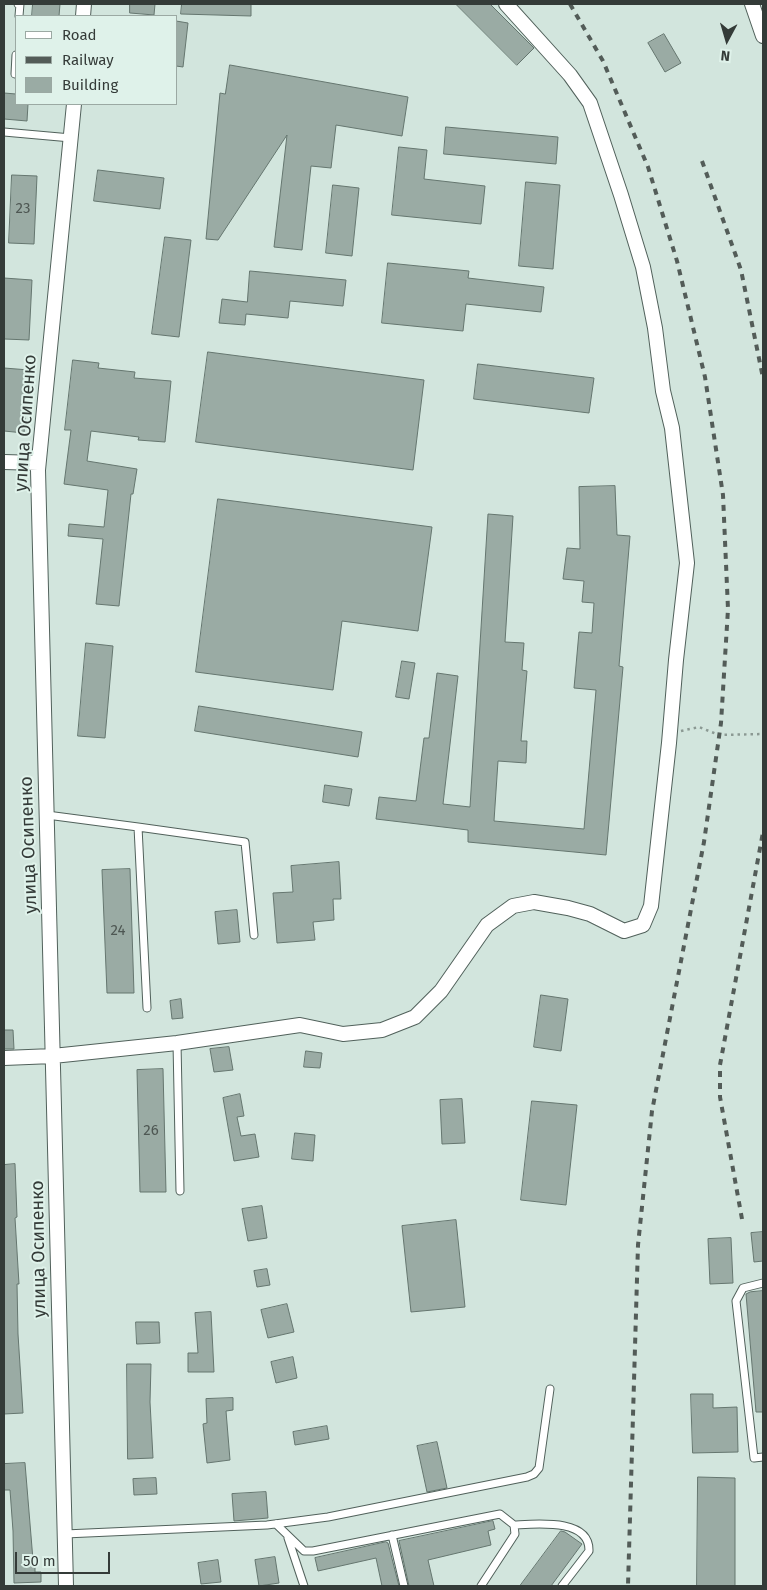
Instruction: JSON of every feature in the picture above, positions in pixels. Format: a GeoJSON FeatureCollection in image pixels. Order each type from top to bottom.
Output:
{"type":"FeatureCollection","features":[{"type":"Feature","properties":{"kind":"street"},"geometry":{"type":"LineString","coordinates":[[4,1058],[54,1056],[177,1043],[300,1025],[343,1034],[382,1030],[414,1017],[441,991],[487,925],[513,906],[534,902],[568,908],[590,914],[624,931],[643,925],[651,906],[687,563],[672,428],[643,267],[590,103],[570,76],[506,4]]}},
{"type":"Feature","properties":{"kind":"street"},"geometry":{"type":"LineString","coordinates":[[752,4],[763,36]]}},
{"type":"Feature","properties":{"kind":"street","name":"улица Осипенко"},"geometry":{"type":"LineString","coordinates":[[66,1586],[38,463],[74,105]]}},
{"type":"Feature","properties":{"kind":"street"},"geometry":{"type":"LineString","coordinates":[[4,462],[38,463]]}},
{"type":"Feature","properties":{"kind":"lane"},"geometry":{"type":"LineString","coordinates":[[18,4],[20,4],[19,15]]}},
{"type":"Feature","properties":{"kind":"lane"},"geometry":{"type":"LineString","coordinates":[[4,132],[71,138]]}},
{"type":"Feature","properties":{"kind":"lane"},"geometry":{"type":"LineString","coordinates":[[47,815],[245,842],[254,935]]}},
{"type":"Feature","properties":{"kind":"lane"},"geometry":{"type":"LineString","coordinates":[[138,827],[147,1008]]}},
{"type":"Feature","properties":{"kind":"lane"},"geometry":{"type":"LineString","coordinates":[[177,1043],[180,1191]]}},
{"type":"Feature","properties":{"kind":"lane"},"geometry":{"type":"LineString","coordinates":[[763,1283],[743,1288],[736,1301],[754,1458],[763,1457]]}},
{"type":"Feature","properties":{"kind":"lane"},"geometry":{"type":"LineString","coordinates":[[65,1534],[276,1524],[328,1517],[528,1477],[539,1468],[550,1389]]}},
{"type":"Feature","properties":{"kind":"lane"},"geometry":{"type":"LineString","coordinates":[[276,1524],[304,1551],[313,1551],[500,1514],[514,1524],[568,1526],[582,1534],[589,1544],[589,1551],[562,1586]]}},
{"type":"Feature","properties":{"kind":"lane"},"geometry":{"type":"LineString","coordinates":[[480,1586],[515,1534],[514,1524]]}},
{"type":"Feature","properties":{"kind":"lane"},"geometry":{"type":"LineString","coordinates":[[287,1535],[304,1586]]}},
{"type":"Feature","properties":{"kind":"lane"},"geometry":{"type":"LineString","coordinates":[[392,1535],[404,1586]]}},
{"type":"Feature","properties":{"kind":"path"},"geometry":{"type":"LineString","coordinates":[[670,733],[699,728],[719,734],[763,734]]}},
{"type":"Feature","properties":{"kind":"building"},"geometry":{"type":"Polygon","coordinates":[[[33,4],[60,4],[59,15],[32,15],[33,4]]]}},
{"type":"Feature","properties":{"kind":"building"},"geometry":{"type":"Polygon","coordinates":[[[130,4],[155,4],[154,15],[130,13],[130,4]]]}},
{"type":"Feature","properties":{"kind":"building"},"geometry":{"type":"Polygon","coordinates":[[[182,4],[251,4],[251,16],[181,14],[182,4]]]}},
{"type":"Feature","properties":{"kind":"building"},"geometry":{"type":"Polygon","coordinates":[[[456,4],[490,4],[534,48],[517,65],[456,4]]]}},
{"type":"Feature","properties":{"kind":"building"},"geometry":{"type":"Polygon","coordinates":[[[178,21],[188,23],[183,67],[178,66],[178,21]]]}},
{"type":"Feature","properties":{"kind":"building"},"geometry":{"type":"Polygon","coordinates":[[[664,34],[681,63],[665,72],[648,43],[664,34]]]}},
{"type":"Feature","properties":{"kind":"building"},"geometry":{"type":"Polygon","coordinates":[[[230,65],[408,97],[402,136],[336,125],[331,168],[311,166],[302,250],[274,247],[287,135],[218,240],[206,239],[220,93],[225,94],[230,65]]]}},
{"type":"Feature","properties":{"kind":"building"},"geometry":{"type":"Polygon","coordinates":[[[4,93],[15,94],[15,105],[28,105],[27,121],[4,119],[4,93]]]}},
{"type":"Feature","properties":{"kind":"building"},"geometry":{"type":"Polygon","coordinates":[[[446,127],[558,137],[556,164],[444,154],[446,127]]]}},
{"type":"Feature","properties":{"kind":"building"},"geometry":{"type":"Polygon","coordinates":[[[399,147],[427,150],[424,179],[485,186],[481,224],[392,215],[399,147]]]}},
{"type":"Feature","properties":{"kind":"building"},"geometry":{"type":"Polygon","coordinates":[[[98,170],[164,178],[160,209],[94,201],[98,170]]]}},
{"type":"Feature","properties":{"kind":"building"},"geometry":{"type":"Polygon","coordinates":[[[12,175],[37,176],[34,244],[9,243],[12,175]]]}},
{"type":"Feature","properties":{"kind":"building"},"geometry":{"type":"Polygon","coordinates":[[[526,182],[560,185],[553,269],[519,266],[526,182]]]}},
{"type":"Feature","properties":{"kind":"building"},"geometry":{"type":"Polygon","coordinates":[[[333,185],[359,188],[352,256],[326,253],[333,185]]]}},
{"type":"Feature","properties":{"kind":"building"},"geometry":{"type":"Polygon","coordinates":[[[165,237],[191,240],[179,337],[152,334],[165,237]]]}},
{"type":"Feature","properties":{"kind":"building"},"geometry":{"type":"Polygon","coordinates":[[[388,263],[469,271],[468,278],[544,287],[541,312],[466,304],[463,331],[382,323],[388,263]]]}},
{"type":"Feature","properties":{"kind":"building"},"geometry":{"type":"Polygon","coordinates":[[[250,271],[346,280],[343,306],[290,301],[288,318],[246,314],[245,325],[219,323],[222,299],[247,302],[250,271]]]}},
{"type":"Feature","properties":{"kind":"building"},"geometry":{"type":"Polygon","coordinates":[[[4,278],[32,280],[29,340],[4,339],[4,278]]]}},
{"type":"Feature","properties":{"kind":"building"},"geometry":{"type":"Polygon","coordinates":[[[208,352],[424,380],[413,470],[196,442],[208,352]]]}},
{"type":"Feature","properties":{"kind":"building"},"geometry":{"type":"Polygon","coordinates":[[[73,360],[99,363],[98,368],[135,372],[134,378],[171,381],[165,442],[138,440],[139,437],[91,431],[87,461],[137,469],[133,494],[131,494],[119,606],[96,604],[103,539],[68,536],[69,524],[104,527],[108,490],[64,484],[71,430],[65,430],[73,360]]]}},
{"type":"Feature","properties":{"kind":"building"},"geometry":{"type":"Polygon","coordinates":[[[478,364],[594,378],[589,413],[474,399],[478,364]]]}},
{"type":"Feature","properties":{"kind":"building"},"geometry":{"type":"Polygon","coordinates":[[[4,368],[29,370],[24,433],[4,431],[4,368]]]}},
{"type":"Feature","properties":{"kind":"building"},"geometry":{"type":"Polygon","coordinates":[[[615,486],[617,535],[630,536],[619,666],[623,667],[606,855],[468,842],[468,830],[376,819],[379,797],[416,801],[424,738],[429,738],[437,673],[458,676],[443,804],[470,807],[488,514],[513,516],[505,642],[524,643],[522,670],[527,671],[521,741],[527,741],[526,763],[498,761],[494,821],[584,829],[596,690],[574,688],[579,632],[592,633],[594,603],[582,602],[584,581],[563,579],[567,548],[580,549],[579,487],[615,486]]]}},
{"type":"Feature","properties":{"kind":"building"},"geometry":{"type":"Polygon","coordinates":[[[218,499],[432,527],[418,631],[342,621],[333,690],[196,672],[218,499]]]}},
{"type":"Feature","properties":{"kind":"building"},"geometry":{"type":"Polygon","coordinates":[[[86,643],[113,646],[105,738],[78,736],[86,643]]]}},
{"type":"Feature","properties":{"kind":"building"},"geometry":{"type":"Polygon","coordinates":[[[402,661],[415,663],[409,699],[396,697],[402,661]]]}},
{"type":"Feature","properties":{"kind":"building"},"geometry":{"type":"Polygon","coordinates":[[[199,706],[362,732],[358,757],[195,731],[199,706]]]}},
{"type":"Feature","properties":{"kind":"building"},"geometry":{"type":"Polygon","coordinates":[[[325,785],[352,789],[349,806],[323,802],[325,785]]]}},
{"type":"Feature","properties":{"kind":"building"},"geometry":{"type":"Polygon","coordinates":[[[339,862],[341,899],[333,899],[334,920],[313,922],[315,940],[277,943],[273,893],[293,892],[291,866],[339,862]]]}},
{"type":"Feature","properties":{"kind":"building"},"geometry":{"type":"Polygon","coordinates":[[[130,869],[134,993],[107,993],[102,870],[130,869]]]}},
{"type":"Feature","properties":{"kind":"building"},"geometry":{"type":"Polygon","coordinates":[[[237,910],[240,942],[218,944],[215,912],[237,910]]]}},
{"type":"Feature","properties":{"kind":"building"},"geometry":{"type":"Polygon","coordinates":[[[541,995],[568,999],[561,1051],[534,1047],[541,995]]]}},
{"type":"Feature","properties":{"kind":"building"},"geometry":{"type":"Polygon","coordinates":[[[181,999],[183,1018],[172,1019],[170,1001],[181,999]]]}},
{"type":"Feature","properties":{"kind":"building"},"geometry":{"type":"Polygon","coordinates":[[[4,1030],[13,1030],[14,1049],[4,1049],[4,1030]]]}},
{"type":"Feature","properties":{"kind":"building"},"geometry":{"type":"Polygon","coordinates":[[[229,1047],[233,1070],[214,1072],[210,1049],[229,1047]]]}},
{"type":"Feature","properties":{"kind":"building"},"geometry":{"type":"Polygon","coordinates":[[[306,1051],[322,1053],[320,1068],[304,1067],[306,1051]]]}},
{"type":"Feature","properties":{"kind":"building"},"geometry":{"type":"Polygon","coordinates":[[[163,1069],[166,1192],[140,1192],[137,1070],[163,1069]]]}},
{"type":"Feature","properties":{"kind":"building"},"geometry":{"type":"Polygon","coordinates":[[[240,1094],[244,1116],[237,1117],[241,1136],[255,1134],[259,1157],[234,1161],[223,1098],[240,1094]]]}},
{"type":"Feature","properties":{"kind":"building"},"geometry":{"type":"Polygon","coordinates":[[[462,1099],[465,1143],[442,1144],[440,1100],[462,1099]]]}},
{"type":"Feature","properties":{"kind":"building"},"geometry":{"type":"Polygon","coordinates":[[[532,1101],[577,1105],[566,1205],[521,1200],[532,1101]]]}},
{"type":"Feature","properties":{"kind":"building"},"geometry":{"type":"Polygon","coordinates":[[[295,1133],[315,1135],[313,1161],[292,1159],[295,1133]]]}},
{"type":"Feature","properties":{"kind":"building"},"geometry":{"type":"Polygon","coordinates":[[[15,1164],[17,1217],[15,1218],[19,1284],[17,1284],[18,1334],[23,1413],[4,1414],[4,1165],[15,1164]]]}},
{"type":"Feature","properties":{"kind":"building"},"geometry":{"type":"Polygon","coordinates":[[[262,1206],[267,1238],[248,1241],[242,1209],[262,1206]]]}},
{"type":"Feature","properties":{"kind":"building"},"geometry":{"type":"Polygon","coordinates":[[[456,1220],[465,1307],[411,1312],[402,1226],[456,1220]]]}},
{"type":"Feature","properties":{"kind":"building"},"geometry":{"type":"Polygon","coordinates":[[[763,1232],[763,1261],[754,1262],[751,1233],[763,1232]]]}},
{"type":"Feature","properties":{"kind":"building"},"geometry":{"type":"Polygon","coordinates":[[[731,1238],[733,1283],[710,1284],[708,1239],[731,1238]]]}},
{"type":"Feature","properties":{"kind":"building"},"geometry":{"type":"Polygon","coordinates":[[[267,1269],[270,1285],[257,1287],[254,1271],[267,1269]]]}},
{"type":"Feature","properties":{"kind":"building"},"geometry":{"type":"Polygon","coordinates":[[[763,1291],[763,1412],[756,1412],[746,1294],[763,1291]]]}},
{"type":"Feature","properties":{"kind":"building"},"geometry":{"type":"Polygon","coordinates":[[[287,1304],[294,1332],[268,1338],[261,1310],[287,1304]]]}},
{"type":"Feature","properties":{"kind":"building"},"geometry":{"type":"Polygon","coordinates":[[[211,1312],[214,1372],[188,1372],[188,1353],[198,1353],[195,1313],[211,1312]]]}},
{"type":"Feature","properties":{"kind":"building"},"geometry":{"type":"Polygon","coordinates":[[[136,1322],[159,1322],[160,1343],[137,1344],[136,1322]]]}},
{"type":"Feature","properties":{"kind":"building"},"geometry":{"type":"Polygon","coordinates":[[[293,1357],[297,1378],[276,1383],[271,1362],[293,1357]]]}},
{"type":"Feature","properties":{"kind":"building"},"geometry":{"type":"Polygon","coordinates":[[[127,1364],[151,1364],[150,1402],[153,1458],[128,1459],[127,1364]]]}},
{"type":"Feature","properties":{"kind":"building"},"geometry":{"type":"Polygon","coordinates":[[[691,1394],[713,1394],[713,1408],[737,1407],[738,1452],[693,1453],[691,1394]]]}},
{"type":"Feature","properties":{"kind":"building"},"geometry":{"type":"Polygon","coordinates":[[[233,1398],[233,1410],[226,1411],[230,1460],[207,1463],[203,1424],[207,1423],[206,1399],[233,1398]]]}},
{"type":"Feature","properties":{"kind":"building"},"geometry":{"type":"Polygon","coordinates":[[[327,1426],[329,1439],[295,1445],[293,1432],[327,1426]]]}},
{"type":"Feature","properties":{"kind":"building"},"geometry":{"type":"Polygon","coordinates":[[[437,1442],[447,1488],[427,1492],[417,1446],[437,1442]]]}},
{"type":"Feature","properties":{"kind":"building"},"geometry":{"type":"Polygon","coordinates":[[[25,1463],[33,1560],[35,1560],[35,1572],[41,1572],[41,1582],[14,1583],[10,1490],[4,1490],[4,1464],[25,1463]]]}},
{"type":"Feature","properties":{"kind":"building"},"geometry":{"type":"Polygon","coordinates":[[[698,1477],[735,1478],[735,1586],[697,1586],[698,1477]]]}},
{"type":"Feature","properties":{"kind":"building"},"geometry":{"type":"Polygon","coordinates":[[[156,1478],[157,1494],[134,1495],[133,1479],[156,1478]]]}},
{"type":"Feature","properties":{"kind":"building"},"geometry":{"type":"Polygon","coordinates":[[[266,1492],[268,1518],[234,1521],[232,1494],[266,1492]]]}},
{"type":"Feature","properties":{"kind":"building"},"geometry":{"type":"Polygon","coordinates":[[[493,1521],[495,1529],[488,1531],[491,1545],[428,1560],[434,1586],[409,1586],[399,1541],[493,1521]]]}},
{"type":"Feature","properties":{"kind":"building"},"geometry":{"type":"Polygon","coordinates":[[[561,1531],[582,1544],[551,1586],[520,1586],[561,1531]]]}},
{"type":"Feature","properties":{"kind":"building"},"geometry":{"type":"Polygon","coordinates":[[[388,1543],[399,1586],[382,1586],[376,1558],[318,1571],[315,1558],[388,1543]]]}},
{"type":"Feature","properties":{"kind":"building"},"geometry":{"type":"Polygon","coordinates":[[[275,1557],[279,1583],[259,1586],[255,1560],[275,1557]]]}},
{"type":"Feature","properties":{"kind":"building"},"geometry":{"type":"Polygon","coordinates":[[[218,1560],[221,1582],[201,1584],[198,1563],[218,1560]]]}},
{"type":"Feature","properties":{"kind":"railway"},"geometry":{"type":"LineString","coordinates":[[570,4],[603,61],[648,167],[677,261],[705,377],[723,495],[728,609],[721,723],[704,842],[652,1111],[638,1245],[628,1586]]}},
{"type":"Feature","properties":{"kind":"railway"},"geometry":{"type":"LineString","coordinates":[[702,161],[741,270],[763,378]]}},
{"type":"Feature","properties":{"kind":"railway"},"geometry":{"type":"LineString","coordinates":[[742,1219],[720,1097],[720,1065],[763,832]]}}]}
